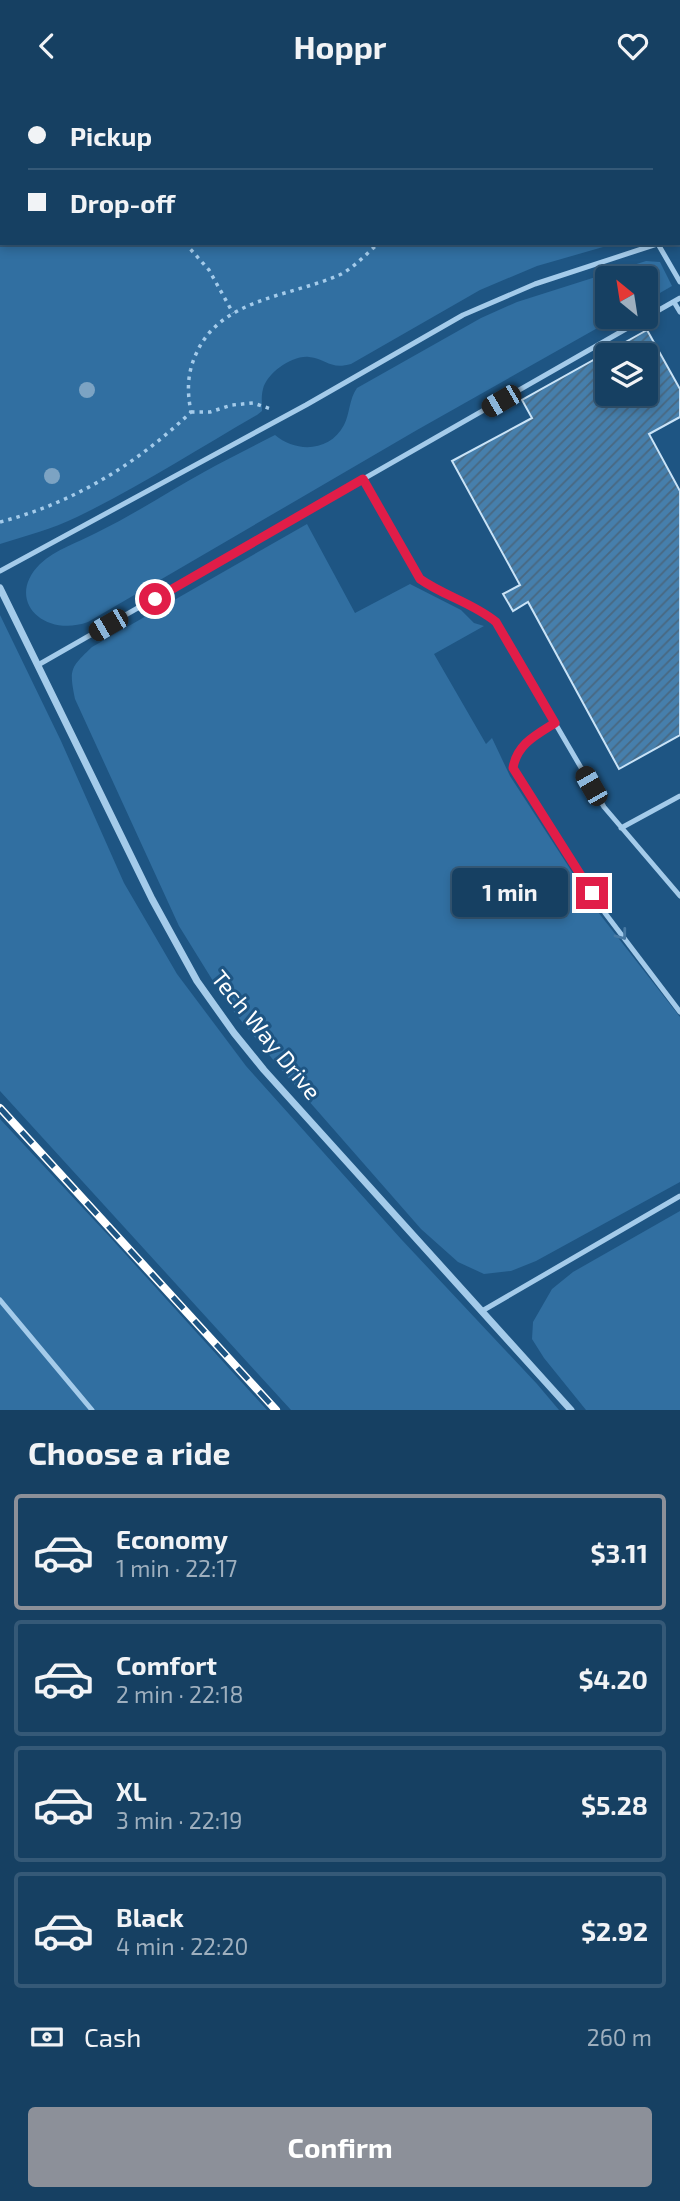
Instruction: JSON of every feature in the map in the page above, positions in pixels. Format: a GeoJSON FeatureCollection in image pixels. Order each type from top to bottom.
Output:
{"type":"FeatureCollection","features":[{"type":"Feature","properties":{"kind":"street","name":"Tech Way Drive"},"geometry":{"type":"LineString","coordinates":[[0,588],[152,899],[197,981],[264,1070],[571,1410]]}},
{"type":"Feature","properties":{"kind":"lane"},"geometry":{"type":"LineString","coordinates":[[0,571],[486,304],[559,275],[656,245]]}},
{"type":"Feature","properties":{"kind":"lane"},"geometry":{"type":"LineString","coordinates":[[660,245],[680,282]]}},
{"type":"Feature","properties":{"kind":"lane"},"geometry":{"type":"LineString","coordinates":[[38,665],[677,300],[680,312]]}},
{"type":"Feature","properties":{"kind":"lane"},"geometry":{"type":"LineString","coordinates":[[363,479],[420,579],[483,611],[496,622],[604,807],[680,896]]}},
{"type":"Feature","properties":{"kind":"lane"},"geometry":{"type":"LineString","coordinates":[[555,723],[526,741],[514,759],[513,768],[605,913],[680,1012]]}},
{"type":"Feature","properties":{"kind":"lane"},"geometry":{"type":"LineString","coordinates":[[621,828],[680,796]]}},
{"type":"Feature","properties":{"kind":"lane"},"geometry":{"type":"LineString","coordinates":[[482,1311],[680,1196]]}},
{"type":"Feature","properties":{"kind":"lane"},"geometry":{"type":"LineString","coordinates":[[0,1300],[92,1410]]}},
{"type":"Feature","properties":{"kind":"path"},"geometry":{"type":"LineString","coordinates":[[187,245],[209,270],[233,313]]}},
{"type":"Feature","properties":{"kind":"path"},"geometry":{"type":"LineString","coordinates":[[191,412],[188,371],[202,341],[227,316],[250,305],[340,275],[377,245]]}},
{"type":"Feature","properties":{"kind":"path"},"geometry":{"type":"LineString","coordinates":[[0,522],[92,487],[125,467],[191,412],[210,412],[232,405],[253,403],[290,414]]}},
{"type":"Feature","properties":{"kind":"shaded area"},"geometry":{"type":"Polygon","coordinates":[[[0,245],[610,245],[537,266],[480,290],[351,364],[333,365],[309,357],[288,362],[275,371],[265,383],[262,411],[257,415],[146,481],[77,517],[0,544],[0,245]]]}},
{"type":"Feature","properties":{"kind":"shaded area"},"geometry":{"type":"Polygon","coordinates":[[[646,261],[660,262],[672,286],[658,294],[658,266],[630,266],[646,261]]]}},
{"type":"Feature","properties":{"kind":"shaded area"},"geometry":{"type":"Polygon","coordinates":[[[595,277],[596,329],[88,622],[72,626],[57,625],[34,612],[26,591],[30,577],[40,564],[60,550],[110,526],[275,435],[283,441],[302,447],[322,445],[338,434],[344,425],[357,388],[481,318],[517,302],[595,277]]]}},
{"type":"Feature","properties":{"kind":"shaded area"},"geometry":{"type":"Polygon","coordinates":[[[307,524],[355,613],[410,584],[461,610],[474,623],[484,626],[434,654],[486,744],[492,738],[510,776],[598,912],[680,1017],[680,1182],[536,1261],[511,1271],[484,1274],[458,1262],[421,1229],[279,1067],[226,1002],[179,926],[75,699],[73,670],[92,647],[307,524]]]}},
{"type":"Feature","properties":{"kind":"shaded area"},"geometry":{"type":"Polygon","coordinates":[[[0,615],[61,741],[124,883],[177,974],[246,1066],[559,1410],[291,1410],[0,1091],[0,615]]]}},
{"type":"Feature","properties":{"kind":"shaded area"},"geometry":{"type":"Polygon","coordinates":[[[0,1119],[108,1235],[267,1410],[0,1410],[0,1119]]]}},
{"type":"Feature","properties":{"kind":"shaded area"},"geometry":{"type":"Polygon","coordinates":[[[680,1211],[680,1410],[586,1410],[532,1339],[533,1322],[552,1289],[573,1272],[680,1211]]]}},
{"type":"Feature","properties":{"kind":"building"},"geometry":{"type":"Polygon","coordinates":[[[647,330],[654,343],[624,343],[647,330]]]}},
{"type":"Feature","properties":{"kind":"building"},"geometry":{"type":"Polygon","coordinates":[[[658,350],[680,389],[680,417],[649,434],[680,491],[680,735],[619,769],[528,602],[513,611],[503,594],[520,585],[452,461],[532,418],[522,400],[595,359],[595,406],[658,406],[658,350]]]}},
{"type":"Feature","properties":{"kind":"railway"},"geometry":{"type":"LineString","coordinates":[[0,1108],[276,1410]]}},
{"type":"Feature","properties":{"kind":"route"},"geometry":{"type":"LineString","coordinates":[[155,599],[363,479],[420,579],[483,611],[496,622],[555,723],[526,741],[514,759],[513,768],[592,893]]}}]}
